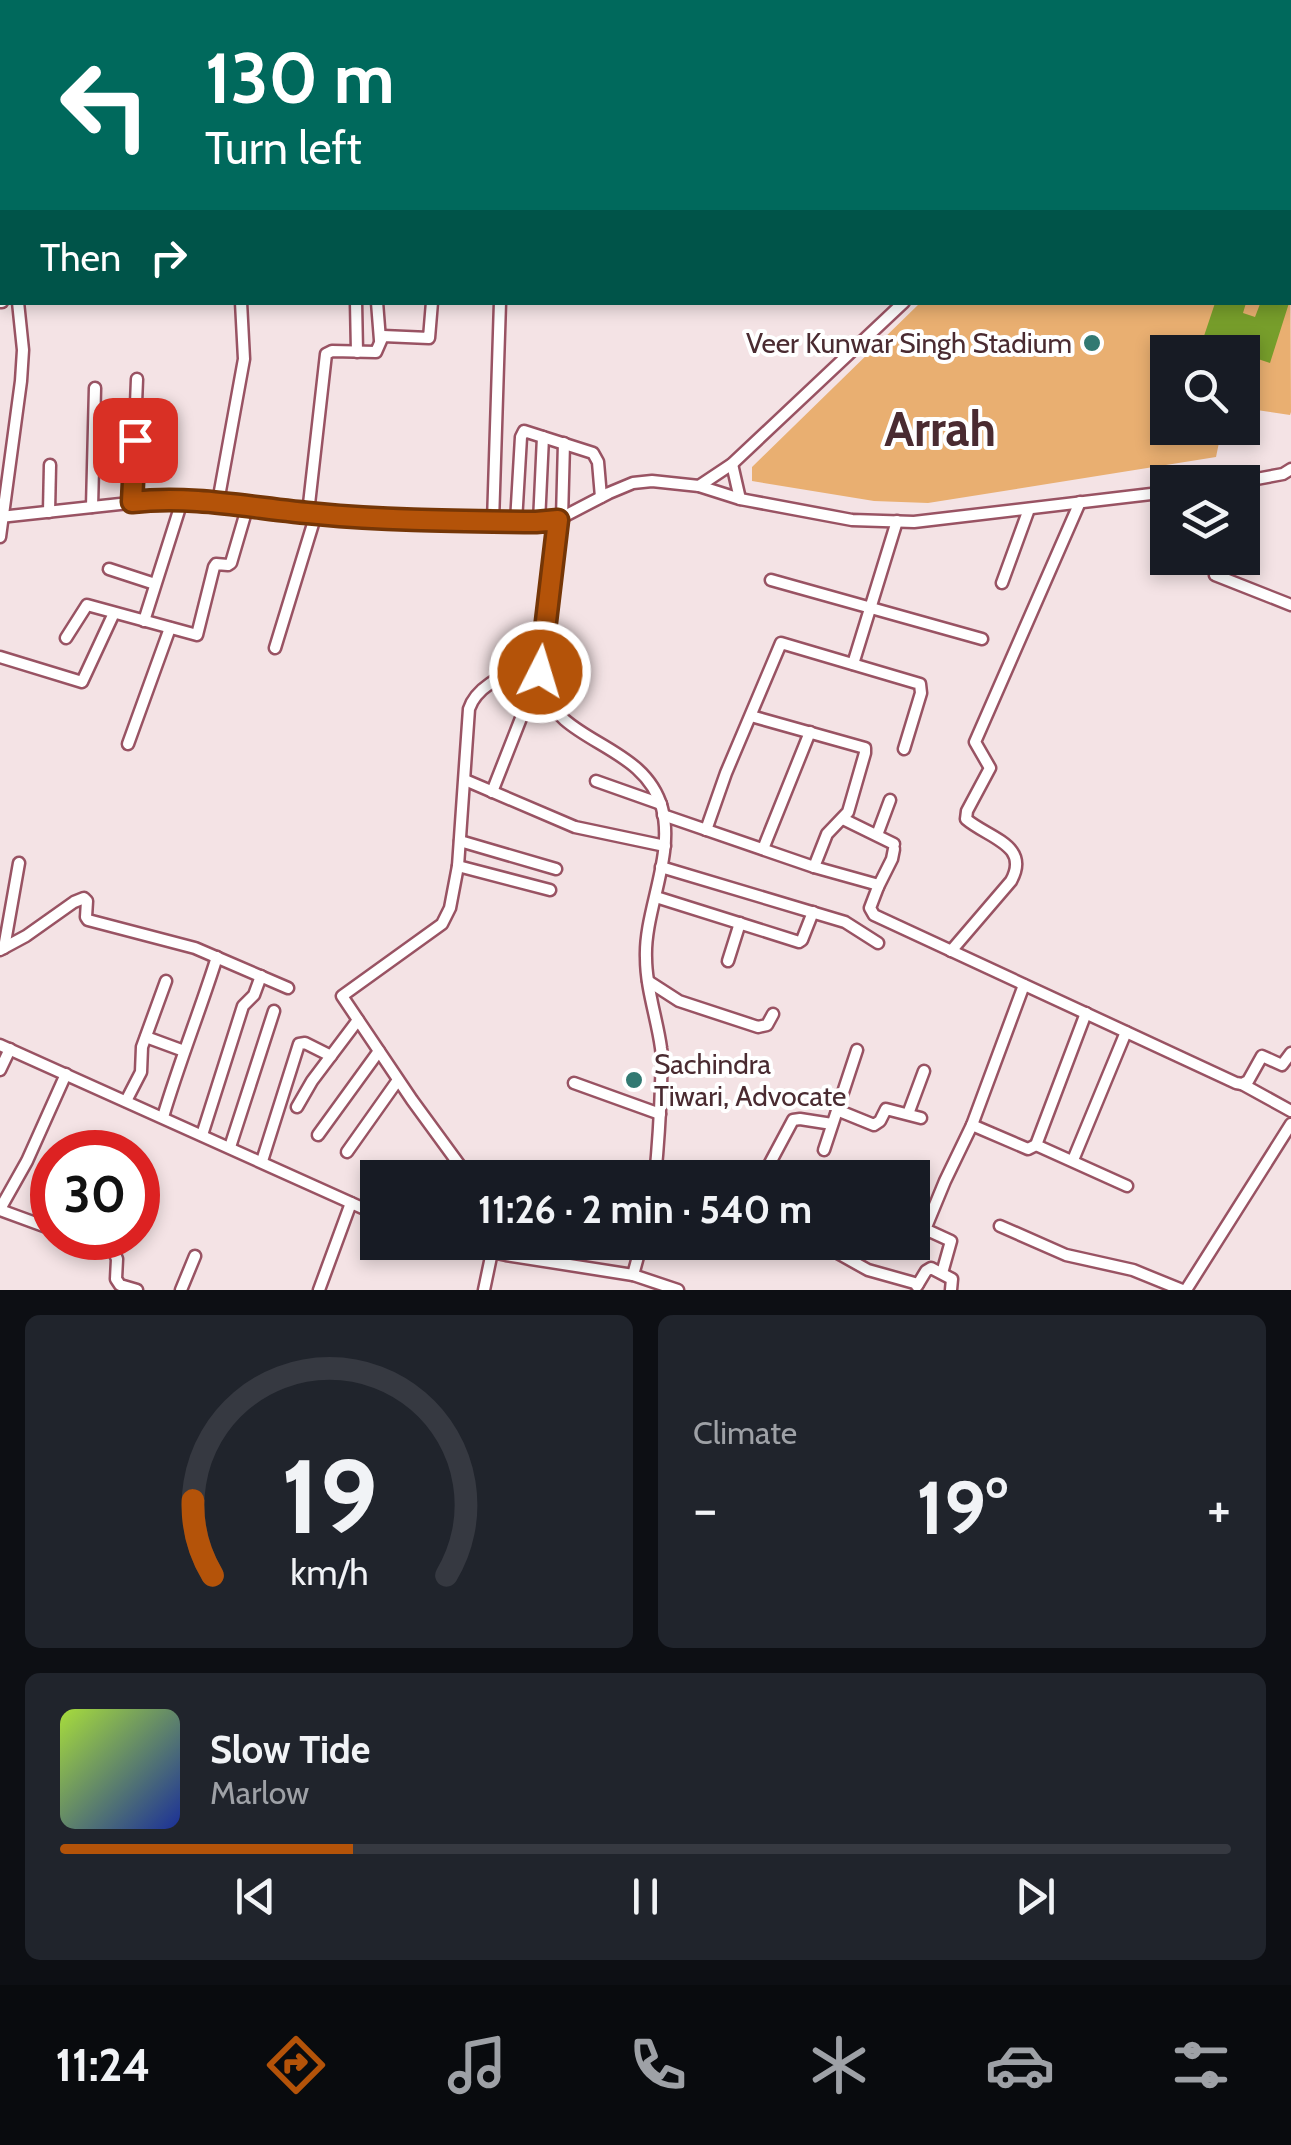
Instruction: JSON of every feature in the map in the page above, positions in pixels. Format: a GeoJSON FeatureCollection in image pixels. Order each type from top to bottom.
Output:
{"type":"FeatureCollection","features":[{"type":"Feature","properties":{"kind":"street"},"geometry":{"type":"LineString","coordinates":[[0,537],[21,380],[23,350],[18,305]]}},
{"type":"Feature","properties":{"kind":"street"},"geometry":{"type":"LineString","coordinates":[[218,502],[244,359],[241,305]]}},
{"type":"Feature","properties":{"kind":"street"},"geometry":{"type":"LineString","coordinates":[[356,305],[357,352]]}},
{"type":"Feature","properties":{"kind":"street"},"geometry":{"type":"LineString","coordinates":[[275,648],[312,514],[326,354],[377,352],[377,305]]}},
{"type":"Feature","properties":{"kind":"street"},"geometry":{"type":"LineString","coordinates":[[380,340],[386,336],[430,338],[432,305]]}},
{"type":"Feature","properties":{"kind":"street"},"geometry":{"type":"LineString","coordinates":[[494,522],[500,305]]}},
{"type":"Feature","properties":{"kind":"street"},"geometry":{"type":"LineString","coordinates":[[698,486],[732,464],[901,305]]}},
{"type":"Feature","properties":{"kind":"street"},"geometry":{"type":"LineString","coordinates":[[132,502],[137,378]]}},
{"type":"Feature","properties":{"kind":"street"},"geometry":{"type":"LineString","coordinates":[[92,507],[95,388]]}},
{"type":"Feature","properties":{"kind":"street"},"geometry":{"type":"LineString","coordinates":[[516,522],[521,434],[526,431],[595,456],[602,497]]}},
{"type":"Feature","properties":{"kind":"street"},"geometry":{"type":"LineString","coordinates":[[539,522],[542,436]]}},
{"type":"Feature","properties":{"kind":"street"},"geometry":{"type":"LineString","coordinates":[[564,443],[560,519],[540,658],[542,684],[554,710],[567,722],[620,754],[644,775],[662,809],[665,846],[645,954],[662,1050],[656,1160]]}},
{"type":"Feature","properties":{"kind":"street"},"geometry":{"type":"LineString","coordinates":[[732,464],[740,499]]}},
{"type":"Feature","properties":{"kind":"street"},"geometry":{"type":"LineString","coordinates":[[48,512],[50,465]]}},
{"type":"Feature","properties":{"kind":"street"},"geometry":{"type":"LineString","coordinates":[[1260,478],[1291,469]]}},
{"type":"Feature","properties":{"kind":"street"},"geometry":{"type":"LineString","coordinates":[[2,516],[182,500],[371,519],[539,522],[560,519],[633,483],[652,480],[698,486],[740,499],[852,520],[897,522],[1150,494]]}},
{"type":"Feature","properties":{"kind":"street"},"geometry":{"type":"LineString","coordinates":[[144,621],[182,500]]}},
{"type":"Feature","properties":{"kind":"street"},"geometry":{"type":"LineString","coordinates":[[951,951],[1018,868],[1012,850],[966,819],[990,768],[975,742],[1080,502]]}},
{"type":"Feature","properties":{"kind":"street"},"geometry":{"type":"LineString","coordinates":[[66,638],[85,605],[198,634],[214,566],[231,563],[248,504]]}},
{"type":"Feature","properties":{"kind":"street"},"geometry":{"type":"LineString","coordinates":[[1002,584],[1029,509]]}},
{"type":"Feature","properties":{"kind":"street"},"geometry":{"type":"LineString","coordinates":[[854,664],[897,522]]}},
{"type":"Feature","properties":{"kind":"street"},"geometry":{"type":"LineString","coordinates":[[109,569],[155,584]]}},
{"type":"Feature","properties":{"kind":"street"},"geometry":{"type":"LineString","coordinates":[[1215,575],[1291,605]]}},
{"type":"Feature","properties":{"kind":"street"},"geometry":{"type":"LineString","coordinates":[[771,580],[982,639]]}},
{"type":"Feature","properties":{"kind":"street"},"geometry":{"type":"LineString","coordinates":[[0,657],[82,682],[114,612]]}},
{"type":"Feature","properties":{"kind":"street"},"geometry":{"type":"LineString","coordinates":[[128,744],[170,628]]}},
{"type":"Feature","properties":{"kind":"street"},"geometry":{"type":"LineString","coordinates":[[706,830],[781,644],[922,686],[904,749]]}},
{"type":"Feature","properties":{"kind":"street"},"geometry":{"type":"LineString","coordinates":[[456,1160],[342,996],[442,924],[450,908],[458,866],[472,700],[482,689],[540,658]]}},
{"type":"Feature","properties":{"kind":"street"},"geometry":{"type":"LineString","coordinates":[[492,792],[524,708],[548,700]]}},
{"type":"Feature","properties":{"kind":"street"},"geometry":{"type":"LineString","coordinates":[[750,716],[860,745],[865,750],[850,808],[827,834],[814,866]]}},
{"type":"Feature","properties":{"kind":"street"},"geometry":{"type":"LineString","coordinates":[[763,849],[810,732]]}},
{"type":"Feature","properties":{"kind":"street"},"geometry":{"type":"LineString","coordinates":[[465,780],[575,827],[665,846]]}},
{"type":"Feature","properties":{"kind":"street"},"geometry":{"type":"LineString","coordinates":[[596,781],[706,830],[878,887]]}},
{"type":"Feature","properties":{"kind":"street"},"geometry":{"type":"LineString","coordinates":[[877,835],[890,800]]}},
{"type":"Feature","properties":{"kind":"street"},"geometry":{"type":"LineString","coordinates":[[843,819],[894,846],[870,908],[872,913],[1242,1084],[1291,1111]]}},
{"type":"Feature","properties":{"kind":"street"},"geometry":{"type":"LineString","coordinates":[[460,841],[556,869]]}},
{"type":"Feature","properties":{"kind":"street"},"geometry":{"type":"LineString","coordinates":[[2,949],[19,862]]}},
{"type":"Feature","properties":{"kind":"street"},"geometry":{"type":"LineString","coordinates":[[458,866],[550,890]]}},
{"type":"Feature","properties":{"kind":"street"},"geometry":{"type":"LineString","coordinates":[[661,867],[852,924],[878,943]]}},
{"type":"Feature","properties":{"kind":"street"},"geometry":{"type":"LineString","coordinates":[[0,888],[14,891]]}},
{"type":"Feature","properties":{"kind":"street"},"geometry":{"type":"LineString","coordinates":[[656,897],[799,942],[813,912]]}},
{"type":"Feature","properties":{"kind":"street"},"geometry":{"type":"LineString","coordinates":[[2,949],[84,898],[88,901],[88,920],[175,942],[288,988]]}},
{"type":"Feature","properties":{"kind":"street"},"geometry":{"type":"LineString","coordinates":[[728,961],[740,923]]}},
{"type":"Feature","properties":{"kind":"street"},"geometry":{"type":"LineString","coordinates":[[163,1118],[217,957]]}},
{"type":"Feature","properties":{"kind":"street"},"geometry":{"type":"LineString","coordinates":[[202,1135],[243,1006],[254,995],[261,976]]}},
{"type":"Feature","properties":{"kind":"street"},"geometry":{"type":"LineString","coordinates":[[126,1101],[141,1072],[141,1050],[166,981]]}},
{"type":"Feature","properties":{"kind":"street"},"geometry":{"type":"LineString","coordinates":[[648,981],[680,1001],[758,1027],[767,1025],[773,1014]]}},
{"type":"Feature","properties":{"kind":"street"},"geometry":{"type":"LineString","coordinates":[[942,1274],[951,1241],[926,1227],[972,1124],[1024,984]]}},
{"type":"Feature","properties":{"kind":"street"},"geometry":{"type":"LineString","coordinates":[[230,1147],[274,1011]]}},
{"type":"Feature","properties":{"kind":"street"},"geometry":{"type":"LineString","coordinates":[[972,1124],[1028,1149],[1036,1145],[1086,1013]]}},
{"type":"Feature","properties":{"kind":"street"},"geometry":{"type":"LineString","coordinates":[[297,1108],[312,1081],[358,1020]]}},
{"type":"Feature","properties":{"kind":"street"},"geometry":{"type":"LineString","coordinates":[[1073,1160],[1126,1032]]}},
{"type":"Feature","properties":{"kind":"street"},"geometry":{"type":"LineString","coordinates":[[146,1038],[184,1051]]}},
{"type":"Feature","properties":{"kind":"street"},"geometry":{"type":"LineString","coordinates":[[262,1162],[299,1044],[304,1042],[331,1056]]}},
{"type":"Feature","properties":{"kind":"street"},"geometry":{"type":"LineString","coordinates":[[0,1070],[5,1047],[360,1206]]}},
{"type":"Feature","properties":{"kind":"street"},"geometry":{"type":"LineString","coordinates":[[824,1150],[857,1050]]}},
{"type":"Feature","properties":{"kind":"street"},"geometry":{"type":"LineString","coordinates":[[318,1135],[379,1051]]}},
{"type":"Feature","properties":{"kind":"street"},"geometry":{"type":"LineString","coordinates":[[1242,1084],[1248,1081],[1260,1056],[1282,1065],[1291,1053]]}},
{"type":"Feature","properties":{"kind":"street"},"geometry":{"type":"LineString","coordinates":[[908,1114],[924,1070]]}},
{"type":"Feature","properties":{"kind":"street"},"geometry":{"type":"LineString","coordinates":[[30,1221],[0,1210],[27,1162],[66,1074]]}},
{"type":"Feature","properties":{"kind":"street"},"geometry":{"type":"LineString","coordinates":[[347,1152],[398,1080]]}},
{"type":"Feature","properties":{"kind":"street"},"geometry":{"type":"LineString","coordinates":[[574,1083],[660,1114]]}},
{"type":"Feature","properties":{"kind":"street"},"geometry":{"type":"LineString","coordinates":[[837,1110],[874,1125],[886,1108],[922,1118]]}},
{"type":"Feature","properties":{"kind":"street"},"geometry":{"type":"LineString","coordinates":[[772,1160],[794,1119],[832,1124]]}},
{"type":"Feature","properties":{"kind":"street"},"geometry":{"type":"LineString","coordinates":[[1000,1226],[1066,1255],[1133,1270],[1187,1289],[1291,1124]]}},
{"type":"Feature","properties":{"kind":"street"},"geometry":{"type":"LineString","coordinates":[[1036,1145],[1127,1186]]}},
{"type":"Feature","properties":{"kind":"street"},"geometry":{"type":"LineString","coordinates":[[323,1289],[351,1202]]}},
{"type":"Feature","properties":{"kind":"street"},"geometry":{"type":"LineString","coordinates":[[180,1290],[195,1256]]}},
{"type":"Feature","properties":{"kind":"street"},"geometry":{"type":"LineString","coordinates":[[117,1260],[116,1279],[120,1285],[137,1290]]}},
{"type":"Feature","properties":{"kind":"street"},"geometry":{"type":"LineString","coordinates":[[484,1290],[490,1260]]}},
{"type":"Feature","properties":{"kind":"street"},"geometry":{"type":"LineString","coordinates":[[558,1260],[634,1275],[678,1290]]}},
{"type":"Feature","properties":{"kind":"street"},"geometry":{"type":"LineString","coordinates":[[634,1275],[638,1260]]}},
{"type":"Feature","properties":{"kind":"street"},"geometry":{"type":"LineString","coordinates":[[850,1260],[917,1287],[929,1268],[952,1280],[951,1290]]}},
{"type":"Feature","properties":{"kind":"shaded area"},"geometry":{"type":"Polygon","coordinates":[[[918,305],[1290,305],[1290,415],[1260,411],[1260,335],[1150,335],[1150,445],[1218,445],[1216,457],[928,503],[874,501],[752,481],[752,467],[918,305]]]}},
{"type":"Feature","properties":{"kind":"shaded area"},"geometry":{"type":"Polygon","coordinates":[[[1214,305],[1245,305],[1243,313],[1255,317],[1260,305],[1288,305],[1270,363],[1260,360],[1260,335],[1204,335],[1214,305]]]}},
{"type":"Feature","properties":{"kind":"place","name":"Veer Kunwar Singh Stadium"},"geometry":{"type":"Point","coordinates":[1092,343]}},
{"type":"Feature","properties":{"kind":"place","name":"Sachindra Tiwari, Advocate"},"geometry":{"type":"Point","coordinates":[634,1080]}},
{"type":"Feature","properties":{"kind":"district","name":"Arrah"},"geometry":{"type":"Point","coordinates":[940,429]}},
{"type":"Feature","properties":{"kind":"route"},"geometry":{"type":"LineString","coordinates":[[135,440],[132,502],[239,503],[371,519],[558,520],[540,672]]}}]}
